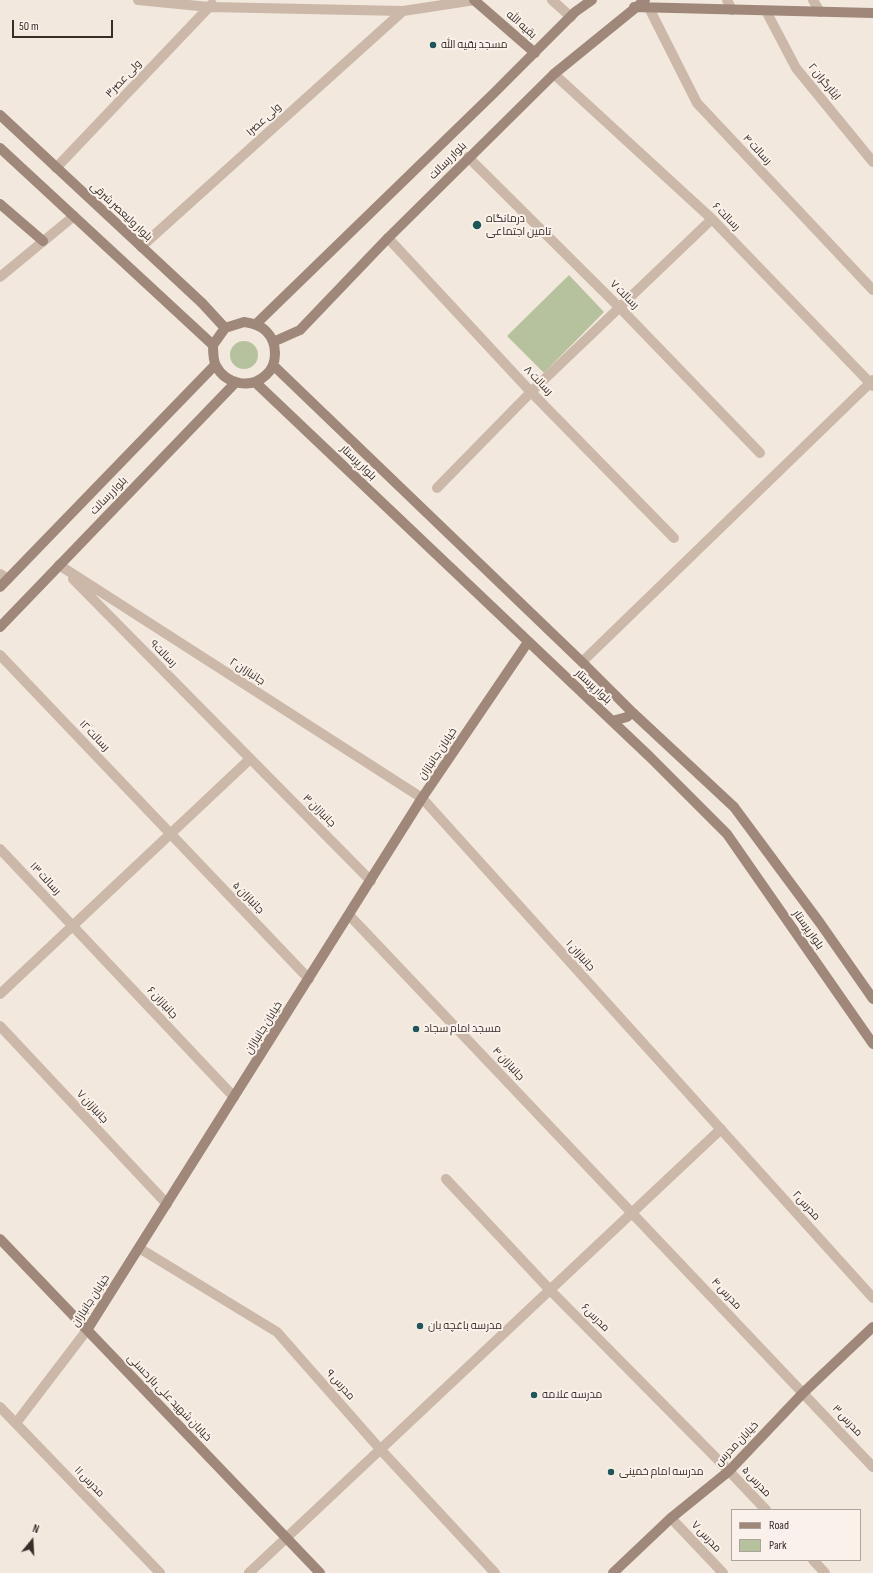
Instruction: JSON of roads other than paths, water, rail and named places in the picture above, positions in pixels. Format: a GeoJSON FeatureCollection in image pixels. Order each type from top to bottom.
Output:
{"type":"FeatureCollection","features":[{"type":"Feature","properties":{"kind":"main road","name":"بقیه الله"},"geometry":{"type":"LineString","coordinates":[[474,0],[535,53]]}},
{"type":"Feature","properties":{"kind":"main road","name":"بلوار رسالت"},"geometry":{"type":"LineString","coordinates":[[256,324],[535,53],[571,16],[592,0]]}},
{"type":"Feature","properties":{"kind":"main road","name":"بلوار رسالت"},"geometry":{"type":"LineString","coordinates":[[273,342],[300,330],[388,238],[554,74],[634,8],[647,4]]}},
{"type":"Feature","properties":{"kind":"main road"},"geometry":{"type":"LineString","coordinates":[[647,4],[732,10],[873,13]]}},
{"type":"Feature","properties":{"kind":"main road","name":"بلوار ولیعصر شرقی"},"geometry":{"type":"LineString","coordinates":[[0,115],[202,303],[225,328]]}},
{"type":"Feature","properties":{"kind":"main road"},"geometry":{"type":"LineString","coordinates":[[0,148],[213,345]]}},
{"type":"Feature","properties":{"kind":"main road"},"geometry":{"type":"LineString","coordinates":[[0,204],[43,241]]}},
{"type":"Feature","properties":{"kind":"main road"},"geometry":{"type":"LineString","coordinates":[[244,322],[256,324],[266,331],[273,342],[275,353],[273,365],[266,375],[255,382],[243,384],[232,382],[222,375],[215,365],[213,345],[225,328],[244,322]]}},
{"type":"Feature","properties":{"kind":"main road","name":"بلوار رسالت"},"geometry":{"type":"LineString","coordinates":[[0,587],[4,577],[215,365]]}},
{"type":"Feature","properties":{"kind":"main road","name":"بلوار پرستار"},"geometry":{"type":"LineString","coordinates":[[273,365],[582,662],[632,712],[734,807],[820,923],[873,999]]}},
{"type":"Feature","properties":{"kind":"main road","name":"بلوار رسالت"},"geometry":{"type":"LineString","coordinates":[[0,627],[236,382]]}},
{"type":"Feature","properties":{"kind":"main road","name":"بلوار پرستار"},"geometry":{"type":"LineString","coordinates":[[255,382],[612,721],[727,834],[873,1044]]}},
{"type":"Feature","properties":{"kind":"main road","name":"خیابان جانبازان"},"geometry":{"type":"LineString","coordinates":[[87,1330],[422,798],[528,642]]}},
{"type":"Feature","properties":{"kind":"main road"},"geometry":{"type":"LineString","coordinates":[[612,721],[627,717],[632,712]]}},
{"type":"Feature","properties":{"kind":"main road","name":"خیابان شهید علی باز حسنی"},"geometry":{"type":"LineString","coordinates":[[0,1239],[320,1573]]}},
{"type":"Feature","properties":{"kind":"main road","name":"خیابان مدرس"},"geometry":{"type":"LineString","coordinates":[[613,1573],[671,1518],[730,1471],[803,1393],[873,1327]]}},
{"type":"Feature","properties":{"kind":"street"},"geometry":{"type":"LineString","coordinates":[[138,0],[403,11],[474,0]]}},
{"type":"Feature","properties":{"kind":"street"},"geometry":{"type":"LineString","coordinates":[[552,0],[571,16]]}},
{"type":"Feature","properties":{"kind":"street"},"geometry":{"type":"LineString","coordinates":[[727,0],[732,10]]}},
{"type":"Feature","properties":{"kind":"street"},"geometry":{"type":"LineString","coordinates":[[813,0],[820,12]]}},
{"type":"Feature","properties":{"kind":"street","name":"ولی عصر۳"},"geometry":{"type":"LineString","coordinates":[[56,168],[212,3]]}},
{"type":"Feature","properties":{"kind":"street","name":"رسالت ۴"},"geometry":{"type":"LineString","coordinates":[[647,4],[697,103],[873,290]]}},
{"type":"Feature","properties":{"kind":"street","name":"ایثارگران ۲"},"geometry":{"type":"LineString","coordinates":[[766,10],[796,68],[873,162]]}},
{"type":"Feature","properties":{"kind":"street","name":"ولی عصر۱"},"geometry":{"type":"LineString","coordinates":[[142,247],[403,11]]}},
{"type":"Feature","properties":{"kind":"street","name":"رسالت ۶"},"geometry":{"type":"LineString","coordinates":[[554,74],[712,219],[872,383]]}},
{"type":"Feature","properties":{"kind":"street","name":"رسالت ۷"},"geometry":{"type":"LineString","coordinates":[[468,158],[620,308],[760,453]]}},
{"type":"Feature","properties":{"kind":"street"},"geometry":{"type":"LineString","coordinates":[[0,277],[74,216]]}},
{"type":"Feature","properties":{"kind":"street"},"geometry":{"type":"LineString","coordinates":[[437,488],[531,392],[712,219]]}},
{"type":"Feature","properties":{"kind":"street","name":"رسالت ۸"},"geometry":{"type":"LineString","coordinates":[[388,238],[531,392],[674,538]]}},
{"type":"Feature","properties":{"kind":"street"},"geometry":{"type":"LineString","coordinates":[[582,662],[872,383]]}},
{"type":"Feature","properties":{"kind":"street","name":"رسالت۹"},"geometry":{"type":"LineString","coordinates":[[59,565],[250,759]]}},
{"type":"Feature","properties":{"kind":"street","name":"جانبازان ۲"},"geometry":{"type":"LineString","coordinates":[[59,565],[422,798]]}},
{"type":"Feature","properties":{"kind":"street","name":"رسالت ۱۲"},"geometry":{"type":"LineString","coordinates":[[0,655],[170,834]]}},
{"type":"Feature","properties":{"kind":"street"},"geometry":{"type":"LineString","coordinates":[[0,994],[250,759]]}},
{"type":"Feature","properties":{"kind":"street","name":"جانبازان ۳"},"geometry":{"type":"LineString","coordinates":[[250,759],[371,881]]}},
{"type":"Feature","properties":{"kind":"street","name":"جانبازان ۱"},"geometry":{"type":"LineString","coordinates":[[422,798],[721,1129]]}},
{"type":"Feature","properties":{"kind":"street","name":"جانبازان ۵"},"geometry":{"type":"LineString","coordinates":[[170,834],[309,979]]}},
{"type":"Feature","properties":{"kind":"street","name":"رسالت ۱۳"},"geometry":{"type":"LineString","coordinates":[[0,849],[72,926]]}},
{"type":"Feature","properties":{"kind":"street","name":"جانبازان ۴"},"geometry":{"type":"LineString","coordinates":[[349,915],[632,1212]]}},
{"type":"Feature","properties":{"kind":"street","name":"جانبازان ۶"},"geometry":{"type":"LineString","coordinates":[[72,926],[234,1097]]}},
{"type":"Feature","properties":{"kind":"street","name":"جانبازان ۷"},"geometry":{"type":"LineString","coordinates":[[0,1026],[167,1204]]}},
{"type":"Feature","properties":{"kind":"street"},"geometry":{"type":"LineString","coordinates":[[248,1573],[721,1129]]}},
{"type":"Feature","properties":{"kind":"street","name":"مدرس۲"},"geometry":{"type":"LineString","coordinates":[[721,1129],[873,1298]]}},
{"type":"Feature","properties":{"kind":"street","name":"مدرس۶"},"geometry":{"type":"LineString","coordinates":[[446,1179],[550,1290],[730,1471]]}},
{"type":"Feature","properties":{"kind":"street","name":"مدرس ۴"},"geometry":{"type":"LineString","coordinates":[[632,1212],[803,1393]]}},
{"type":"Feature","properties":{"kind":"street","name":"مدرس ۹"},"geometry":{"type":"LineString","coordinates":[[139,1248],[277,1332],[380,1449],[495,1573]]}},
{"type":"Feature","properties":{"kind":"street","name":"خیابان جانبازان"},"geometry":{"type":"LineString","coordinates":[[16,1423],[87,1330]]}},
{"type":"Feature","properties":{"kind":"street","name":"مدرس ۳"},"geometry":{"type":"LineString","coordinates":[[803,1393],[873,1467]]}},
{"type":"Feature","properties":{"kind":"street","name":"مدرس ۱۱"},"geometry":{"type":"LineString","coordinates":[[0,1407],[160,1573]]}},
{"type":"Feature","properties":{"kind":"street","name":"مدرس ۵"},"geometry":{"type":"LineString","coordinates":[[730,1471],[765,1509]]}},
{"type":"Feature","properties":{"kind":"street","name":"مدرس ۷"},"geometry":{"type":"LineString","coordinates":[[671,1518],[723,1573]]}},
{"type":"Feature","properties":{"kind":"street"},"geometry":{"type":"LineString","coordinates":[[814,1561],[825,1573]]}},
{"type":"Feature","properties":{"kind":"place","name":"مسجد بقیه الله"},"geometry":{"type":"Point","coordinates":[433,45]}},
{"type":"Feature","properties":{"kind":"place","name":"درمانگاه تامین اجتماعی"},"geometry":{"type":"Point","coordinates":[477,225]}},
{"type":"Feature","properties":{"kind":"place","name":"مسجد امام سجاد"},"geometry":{"type":"Point","coordinates":[416,1029]}},
{"type":"Feature","properties":{"kind":"place","name":"مدرسه باغچه بان"},"geometry":{"type":"Point","coordinates":[420,1326]}},
{"type":"Feature","properties":{"kind":"place","name":"مدرسه علامه"},"geometry":{"type":"Point","coordinates":[534,1395]}},
{"type":"Feature","properties":{"kind":"place","name":"مدرسه امام خمینی"},"geometry":{"type":"Point","coordinates":[611,1472]}}]}
